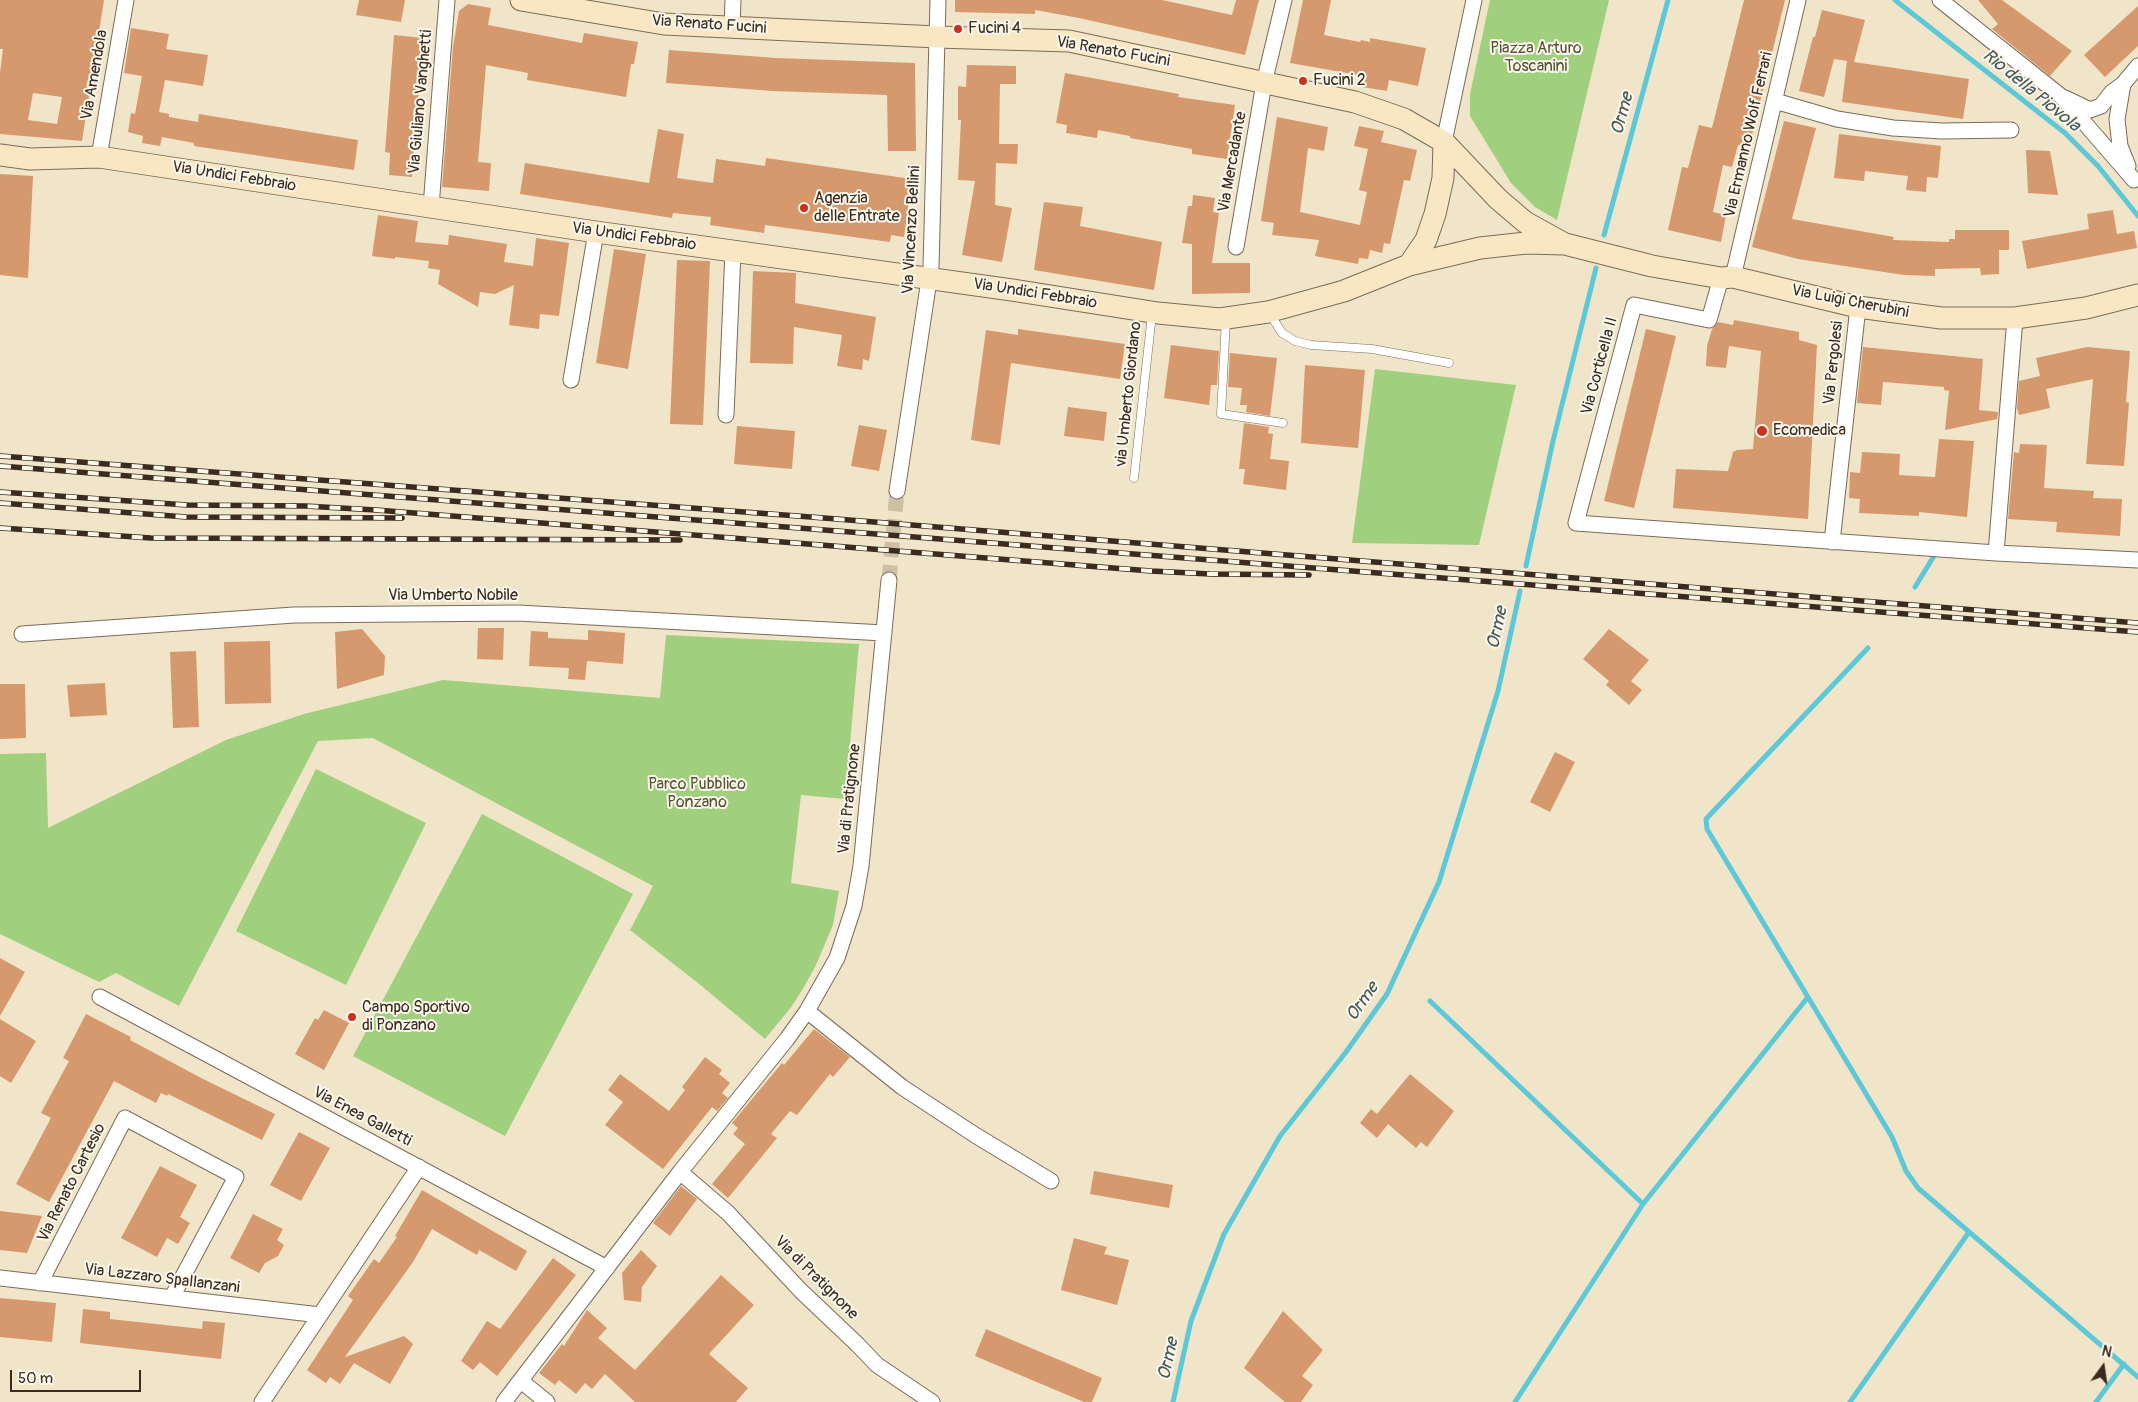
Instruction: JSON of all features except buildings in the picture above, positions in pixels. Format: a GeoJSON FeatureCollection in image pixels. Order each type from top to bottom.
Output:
{"type":"FeatureCollection","features":[{"type":"Feature","properties":{"kind":"main road","name":"Via Renato Fucini"},"geometry":{"type":"LineString","coordinates":[[521,0],[664,24],[937,38],[1069,41],[1355,102],[1404,119],[1444,142],[1498,199],[1525,222],[1565,244]]}},
{"type":"Feature","properties":{"kind":"main road"},"geometry":{"type":"LineString","coordinates":[[1409,264],[1426,240],[1435,214],[1443,178],[1444,142]]}},
{"type":"Feature","properties":{"kind":"main road","name":"Via Undici Febbraio"},"geometry":{"type":"LineString","coordinates":[[0,155],[30,159],[98,157],[596,232],[930,278],[1152,312],[1226,318],[1268,312],[1344,292],[1409,264],[1480,248],[1526,243],[1565,244]]}},
{"type":"Feature","properties":{"kind":"main road","name":"Via Luigi Cherubini"},"geometry":{"type":"LineString","coordinates":[[1565,244],[1652,266],[1727,278],[1858,307],[1940,318],[2015,318],[2086,308],[2138,295]]}},
{"type":"Feature","properties":{"kind":"street","name":"Via Amendola"},"geometry":{"type":"LineString","coordinates":[[98,157],[126,0]]}},
{"type":"Feature","properties":{"kind":"street","name":"Via Giuliano Vanghetti"},"geometry":{"type":"LineString","coordinates":[[430,207],[447,0]]}},
{"type":"Feature","properties":{"kind":"street"},"geometry":{"type":"LineString","coordinates":[[732,27],[733,0]]}},
{"type":"Feature","properties":{"kind":"street","name":"Via Vincenzo Bellini"},"geometry":{"type":"LineString","coordinates":[[897,490],[930,278],[938,0]]}},
{"type":"Feature","properties":{"kind":"street","name":"Via Mercadante"},"geometry":{"type":"LineString","coordinates":[[1236,247],[1264,83],[1284,0]]}},
{"type":"Feature","properties":{"kind":"street"},"geometry":{"type":"LineString","coordinates":[[1444,142],[1474,0]]}},
{"type":"Feature","properties":{"kind":"street","name":"Via Ermanno Wolf Ferrari"},"geometry":{"type":"LineString","coordinates":[[1727,278],[1775,101],[1798,0]]}},
{"type":"Feature","properties":{"kind":"street"},"geometry":{"type":"LineString","coordinates":[[1940,0],[2062,96],[2136,183]]}},
{"type":"Feature","properties":{"kind":"street"},"geometry":{"type":"LineString","coordinates":[[2062,96],[2090,110],[2102,106],[2112,92],[2123,84],[2138,66]]}},
{"type":"Feature","properties":{"kind":"street"},"geometry":{"type":"LineString","coordinates":[[2123,84],[2117,118],[2120,146],[2136,183]]}},
{"type":"Feature","properties":{"kind":"street"},"geometry":{"type":"LineString","coordinates":[[1775,101],[1837,119],[1892,128],[1942,131],[2011,130]]}},
{"type":"Feature","properties":{"kind":"street"},"geometry":{"type":"LineString","coordinates":[[571,380],[596,232]]}},
{"type":"Feature","properties":{"kind":"street"},"geometry":{"type":"LineString","coordinates":[[726,415],[733,251]]}},
{"type":"Feature","properties":{"kind":"street","name":"Via Corticella II"},"geometry":{"type":"LineString","coordinates":[[1727,278],[1709,320],[1634,305],[1576,523],[1832,542]]}},
{"type":"Feature","properties":{"kind":"street","name":"Via Pergolesi"},"geometry":{"type":"LineString","coordinates":[[1832,542],[1858,307]]}},
{"type":"Feature","properties":{"kind":"street"},"geometry":{"type":"LineString","coordinates":[[1996,553],[2015,318]]}},
{"type":"Feature","properties":{"kind":"street"},"geometry":{"type":"LineString","coordinates":[[1832,542],[2138,560]]}},
{"type":"Feature","properties":{"kind":"street","name":"Via di Pratignone"},"geometry":{"type":"LineString","coordinates":[[504,1402],[680,1172],[781,1046],[807,1011],[837,958],[854,906],[867,814],[889,580]]}},
{"type":"Feature","properties":{"kind":"street","name":"Via Umberto Nobile"},"geometry":{"type":"LineString","coordinates":[[22,634],[294,615],[509,613],[884,633]]}},
{"type":"Feature","properties":{"kind":"street","name":"Via Enea Galletti"},"geometry":{"type":"LineString","coordinates":[[100,997],[607,1268]]}},
{"type":"Feature","properties":{"kind":"street"},"geometry":{"type":"LineString","coordinates":[[807,1011],[902,1087],[975,1136],[1051,1181]]}},
{"type":"Feature","properties":{"kind":"street","name":"Via Renato Cartesio"},"geometry":{"type":"LineString","coordinates":[[40,1283],[125,1118],[236,1177],[172,1297]]}},
{"type":"Feature","properties":{"kind":"street"},"geometry":{"type":"LineString","coordinates":[[262,1402],[419,1167]]}},
{"type":"Feature","properties":{"kind":"street","name":"Via di Pratignone"},"geometry":{"type":"LineString","coordinates":[[680,1172],[728,1213],[801,1291],[858,1344],[877,1365],[932,1402]]}},
{"type":"Feature","properties":{"kind":"street","name":"Via Lazzaro Spallanzani"},"geometry":{"type":"LineString","coordinates":[[0,1278],[320,1315]]}},
{"type":"Feature","properties":{"kind":"street"},"geometry":{"type":"LineString","coordinates":[[521,1381],[547,1402]]}},
{"type":"Feature","properties":{"kind":"lane","name":"via Umberto Giordano"},"geometry":{"type":"LineString","coordinates":[[1134,478],[1152,312]]}},
{"type":"Feature","properties":{"kind":"lane"},"geometry":{"type":"LineString","coordinates":[[1268,312],[1282,333],[1295,341],[1311,345],[1372,349],[1449,363]]}},
{"type":"Feature","properties":{"kind":"lane"},"geometry":{"type":"LineString","coordinates":[[1226,318],[1226,351],[1221,414],[1283,423]]}},
{"type":"Feature","properties":{"kind":"green space","name":"Piazza Arturo Toscanini"},"geometry":{"type":"Polygon","coordinates":[[[1490,0],[1609,0],[1557,220],[1535,207],[1511,183],[1470,116],[1470,94],[1490,0]]]}},
{"type":"Feature","properties":{"kind":"green space"},"geometry":{"type":"Polygon","coordinates":[[[1375,369],[1516,385],[1479,545],[1352,543],[1375,369]]]}},
{"type":"Feature","properties":{"kind":"green space","name":"Parco Pubblico Ponzano"},"geometry":{"type":"Polygon","coordinates":[[[666,635],[859,644],[845,799],[801,795],[791,883],[839,891],[833,925],[816,965],[804,987],[792,1006],[765,1039],[630,930],[653,886],[373,738],[318,741],[179,1006],[116,973],[99,982],[0,934],[0,754],[46,753],[48,828],[226,740],[304,714],[443,680],[660,698],[666,635]]]}},
{"type":"Feature","properties":{"kind":"green space"},"geometry":{"type":"Polygon","coordinates":[[[316,769],[426,823],[346,985],[236,931],[316,769]]]}},
{"type":"Feature","properties":{"kind":"green space"},"geometry":{"type":"Polygon","coordinates":[[[482,814],[633,894],[505,1136],[353,1056],[482,814]]]}},
{"type":"Feature","properties":{"kind":"waterway","name":"Orme"},"geometry":{"type":"LineString","coordinates":[[1604,235],[1668,0]]}},
{"type":"Feature","properties":{"kind":"waterway","name":"Rio della Piovola"},"geometry":{"type":"LineString","coordinates":[[1895,0],[2065,133],[2098,166],[2138,216]]}},
{"type":"Feature","properties":{"kind":"waterway","name":"Orme"},"geometry":{"type":"LineString","coordinates":[[1526,566],[1553,441],[1596,268]]}},
{"type":"Feature","properties":{"kind":"waterway"},"geometry":{"type":"LineString","coordinates":[[1915,587],[1937,551]]}},
{"type":"Feature","properties":{"kind":"waterway","name":"Orme"},"geometry":{"type":"LineString","coordinates":[[1173,1402],[1191,1321],[1224,1234],[1280,1136],[1346,1052],[1387,994],[1439,882],[1498,691],[1520,591]]}},
{"type":"Feature","properties":{"kind":"waterway"},"geometry":{"type":"LineString","coordinates":[[1868,648],[1706,819],[1707,829],[1892,1137],[1906,1171],[1918,1188],[2138,1377]]}},
{"type":"Feature","properties":{"kind":"waterway"},"geometry":{"type":"LineString","coordinates":[[1515,1402],[1643,1204],[1808,997]]}},
{"type":"Feature","properties":{"kind":"waterway"},"geometry":{"type":"LineString","coordinates":[[1430,1001],[1643,1204]]}},
{"type":"Feature","properties":{"kind":"waterway"},"geometry":{"type":"LineString","coordinates":[[1850,1402],[1969,1232]]}},
{"type":"Feature","properties":{"kind":"waterway"},"geometry":{"type":"LineString","coordinates":[[2096,1402],[2124,1364]]}},
{"type":"Feature","properties":{"kind":"tunnel"},"geometry":{"type":"LineString","coordinates":[[889,580],[897,491]]}},
{"type":"Feature","properties":{"kind":"railway"},"geometry":{"type":"LineString","coordinates":[[0,456],[824,518],[2138,623]]}},
{"type":"Feature","properties":{"kind":"railway"},"geometry":{"type":"LineString","coordinates":[[0,466],[2138,632]]}},
{"type":"Feature","properties":{"kind":"railway"},"geometry":{"type":"LineString","coordinates":[[0,492],[187,505],[305,506],[376,510],[1151,571],[1210,574],[1309,575]]}},
{"type":"Feature","properties":{"kind":"railway"},"geometry":{"type":"LineString","coordinates":[[0,503],[186,517],[402,518]]}},
{"type":"Feature","properties":{"kind":"railway"},"geometry":{"type":"LineString","coordinates":[[0,528],[151,538],[680,540]]}},
{"type":"Feature","properties":{"kind":"place","name":"Fucini 4"},"geometry":{"type":"Point","coordinates":[958,29]}},
{"type":"Feature","properties":{"kind":"place","name":"Fucini 2"},"geometry":{"type":"Point","coordinates":[1303,81]}},
{"type":"Feature","properties":{"kind":"place","name":"Agenzia delle Entrate"},"geometry":{"type":"Point","coordinates":[804,208]}},
{"type":"Feature","properties":{"kind":"place","name":"Ecomedica"},"geometry":{"type":"Point","coordinates":[1762,431]}},
{"type":"Feature","properties":{"kind":"place","name":"Campo Sportivo di Ponzano"},"geometry":{"type":"Point","coordinates":[352,1017]}}]}
